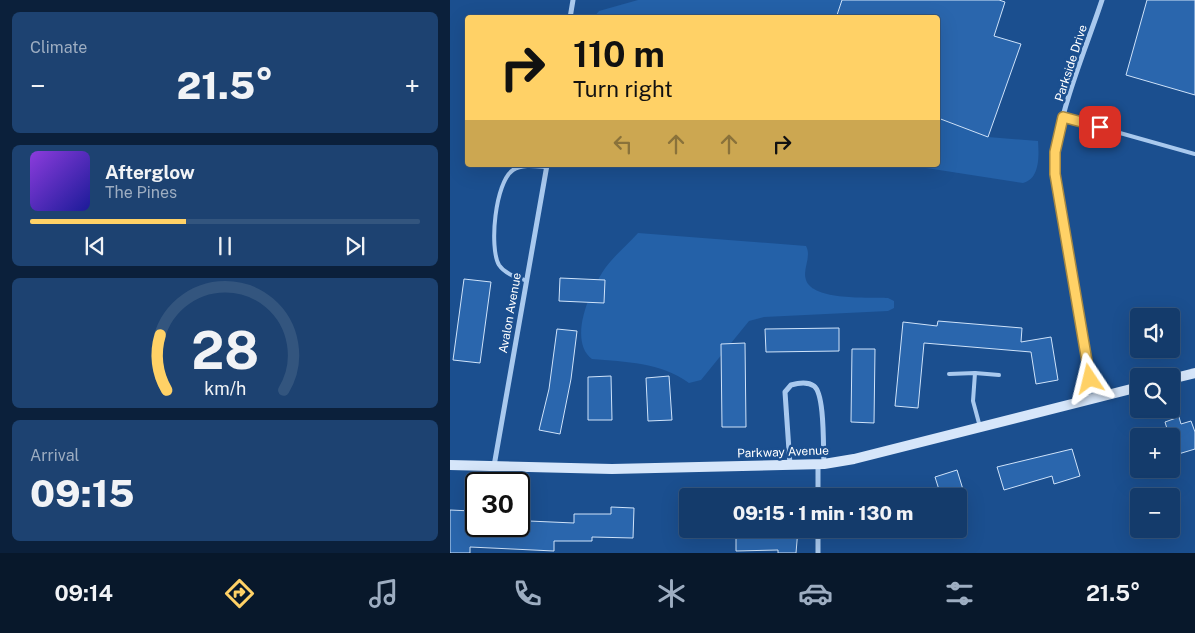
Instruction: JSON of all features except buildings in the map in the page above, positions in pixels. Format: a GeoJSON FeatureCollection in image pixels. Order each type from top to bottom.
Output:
{"type":"FeatureCollection","features":[{"type":"Feature","properties":{"kind":"street"},"geometry":{"type":"LineString","coordinates":[[570,15],[572,0]]}},
{"type":"Feature","properties":{"kind":"street","name":"Parkside Drive"},"geometry":{"type":"LineString","coordinates":[[1093,398],[1055,174],[1055,152],[1063,117],[1102,0]]}},
{"type":"Feature","properties":{"kind":"street","name":"Avalon Avenue"},"geometry":{"type":"LineString","coordinates":[[494,466],[525,280],[547,167]]}},
{"type":"Feature","properties":{"kind":"street"},"geometry":{"type":"LineString","coordinates":[[1180,377],[1195,373]]}},
{"type":"Feature","properties":{"kind":"street"},"geometry":{"type":"LineString","coordinates":[[790,465],[785,392],[791,385],[803,382],[811,384],[818,392],[821,404],[821,464],[819,488]]}},
{"type":"Feature","properties":{"kind":"street","name":"Parkway Avenue"},"geometry":{"type":"LineString","coordinates":[[450,465],[612,468],[821,464],[854,459],[1130,389]]}},
{"type":"Feature","properties":{"kind":"street"},"geometry":{"type":"LineString","coordinates":[[818,538],[818,553]]}},
{"type":"Feature","properties":{"kind":"lane"},"geometry":{"type":"LineString","coordinates":[[1063,117],[1195,154]]}},
{"type":"Feature","properties":{"kind":"lane"},"geometry":{"type":"LineString","coordinates":[[521,167],[512,171],[505,178],[498,204],[495,229],[496,258],[500,267],[508,274],[525,280]]}},
{"type":"Feature","properties":{"kind":"lane"},"geometry":{"type":"LineString","coordinates":[[975,373],[973,401],[980,427]]}},
{"type":"Feature","properties":{"kind":"lane"},"geometry":{"type":"LineString","coordinates":[[949,374],[975,373],[999,376]]}},
{"type":"Feature","properties":{"kind":"shaded area"},"geometry":{"type":"Polygon","coordinates":[[[638,0],[842,0],[837,15],[596,15],[599,11],[638,0]]]}},
{"type":"Feature","properties":{"kind":"shaded area"},"geometry":{"type":"Polygon","coordinates":[[[940,119],[988,137],[1038,141],[1035,172],[1029,181],[1023,183],[920,167],[940,167],[940,119]]]}},
{"type":"Feature","properties":{"kind":"shaded area"},"geometry":{"type":"Polygon","coordinates":[[[638,233],[806,246],[808,254],[805,276],[811,287],[819,292],[830,295],[888,298],[894,301],[894,308],[888,311],[764,317],[749,321],[701,380],[689,383],[678,376],[655,367],[630,362],[592,359],[585,350],[581,327],[588,300],[606,267],[638,233]]]}},
{"type":"Feature","properties":{"kind":"route"},"geometry":{"type":"LineString","coordinates":[[1090,379],[1055,174],[1055,152],[1063,117],[1100,127]]}}]}
